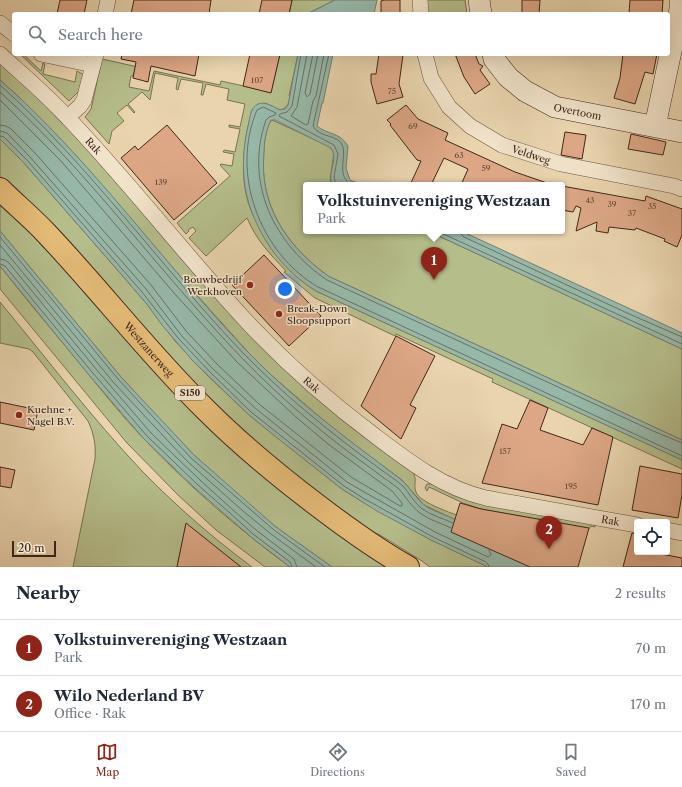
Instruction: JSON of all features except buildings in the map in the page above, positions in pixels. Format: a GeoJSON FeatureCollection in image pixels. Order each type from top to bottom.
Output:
{"type":"FeatureCollection","features":[{"type":"Feature","properties":{"kind":"main road","name":"Westzanerweg"},"geometry":{"type":"LineString","coordinates":[[0,189],[45,232],[168,370],[238,441],[273,472],[337,521],[408,567]]}},
{"type":"Feature","properties":{"kind":"street"},"geometry":{"type":"LineString","coordinates":[[105,12],[108,0]]}},
{"type":"Feature","properties":{"kind":"street"},"geometry":{"type":"LineString","coordinates":[[420,0],[421,12]]}},
{"type":"Feature","properties":{"kind":"street"},"geometry":{"type":"LineString","coordinates":[[479,0],[481,12]]}},
{"type":"Feature","properties":{"kind":"street"},"geometry":{"type":"LineString","coordinates":[[670,53],[680,4]]}},
{"type":"Feature","properties":{"kind":"street"},"geometry":{"type":"LineString","coordinates":[[0,23],[12,32]]}},
{"type":"Feature","properties":{"kind":"street","name":"Rak"},"geometry":{"type":"LineString","coordinates":[[0,54],[68,117],[213,284],[267,342],[326,397],[407,459],[443,482],[468,493],[486,498],[634,524]]}},
{"type":"Feature","properties":{"kind":"street"},"geometry":{"type":"LineString","coordinates":[[59,56],[94,60],[84,100],[68,117]]}},
{"type":"Feature","properties":{"kind":"street","name":"Veldweg"},"geometry":{"type":"LineString","coordinates":[[426,56],[431,78],[449,107],[470,126],[502,145],[561,164],[674,186],[682,189]]}},
{"type":"Feature","properties":{"kind":"street","name":"Overtoom"},"geometry":{"type":"LineString","coordinates":[[493,56],[494,59],[508,77],[525,91],[555,107],[682,132]]}},
{"type":"Feature","properties":{"kind":"street"},"geometry":{"type":"LineString","coordinates":[[655,126],[669,56]]}},
{"type":"Feature","properties":{"kind":"street"},"geometry":{"type":"LineString","coordinates":[[670,531],[682,533]]}},
{"type":"Feature","properties":{"kind":"green space"},"geometry":{"type":"Polygon","coordinates":[[[292,0],[335,0],[311,12],[289,12],[292,0]]]}},
{"type":"Feature","properties":{"kind":"green space"},"geometry":{"type":"Polygon","coordinates":[[[425,0],[465,0],[467,12],[426,12],[425,0]]]}},
{"type":"Feature","properties":{"kind":"green space"},"geometry":{"type":"Polygon","coordinates":[[[22,56],[25,56],[41,71],[43,63],[45,64],[43,74],[75,82],[77,71],[84,75],[80,90],[69,101],[22,56]]]}},
{"type":"Feature","properties":{"kind":"green space"},"geometry":{"type":"Polygon","coordinates":[[[280,56],[298,56],[288,105],[280,110],[265,103],[252,110],[244,149],[244,176],[248,203],[263,234],[279,258],[300,279],[316,291],[682,460],[682,469],[492,382],[493,379],[396,334],[395,336],[315,298],[284,272],[286,271],[259,240],[247,218],[206,256],[189,238],[196,231],[193,227],[188,230],[189,231],[186,234],[177,223],[230,176],[220,165],[232,166],[234,154],[223,152],[224,150],[235,152],[240,129],[229,127],[229,125],[240,127],[245,104],[227,100],[229,89],[206,84],[203,95],[201,95],[203,83],[181,79],[178,90],[176,89],[178,78],[155,73],[150,100],[142,92],[128,104],[135,112],[134,113],[127,105],[117,113],[124,121],[112,131],[109,144],[85,117],[91,109],[102,59],[147,69],[134,72],[133,76],[131,76],[129,87],[149,91],[154,71],[220,85],[221,81],[271,92],[280,56]]]}},
{"type":"Feature","properties":{"kind":"green space"},"geometry":{"type":"Polygon","coordinates":[[[0,63],[43,103],[70,131],[209,291],[271,357],[339,417],[387,454],[412,471],[415,477],[415,489],[418,496],[428,503],[459,516],[458,521],[424,505],[402,480],[337,432],[271,375],[248,352],[72,151],[19,97],[0,80],[0,63]]]}},
{"type":"Feature","properties":{"kind":"green space"},"geometry":{"type":"Polygon","coordinates":[[[272,120],[329,146],[334,152],[331,182],[303,182],[303,234],[434,234],[682,349],[682,440],[328,276],[313,264],[287,236],[270,205],[265,187],[263,168],[266,133],[272,120]]]}},
{"type":"Feature","properties":{"kind":"green space"},"geometry":{"type":"Polygon","coordinates":[[[0,139],[24,163],[121,274],[146,303],[175,341],[206,374],[249,415],[342,489],[431,540],[488,567],[430,567],[380,535],[356,525],[239,431],[15,190],[0,177],[0,139]]]}},
{"type":"Feature","properties":{"kind":"green space"},"geometry":{"type":"Polygon","coordinates":[[[0,202],[68,268],[391,567],[332,567],[276,527],[194,455],[121,377],[0,231],[0,202]]]}},
{"type":"Feature","properties":{"kind":"green space"},"geometry":{"type":"Polygon","coordinates":[[[0,266],[126,420],[144,439],[214,506],[290,567],[265,567],[216,530],[178,495],[127,443],[0,289],[0,266]]]}},
{"type":"Feature","properties":{"kind":"green space"},"geometry":{"type":"Polygon","coordinates":[[[0,302],[87,409],[142,471],[195,521],[252,567],[241,567],[186,524],[177,567],[73,567],[95,459],[95,444],[92,430],[88,421],[33,352],[29,349],[0,343],[0,302]]]}},
{"type":"Feature","properties":{"kind":"green space"},"geometry":{"type":"Polygon","coordinates":[[[427,484],[432,484],[453,495],[473,502],[594,524],[595,527],[591,526],[589,529],[481,509],[463,503],[429,487],[427,491],[425,488],[427,484]]]}},
{"type":"Feature","properties":{"kind":"water"},"geometry":{"type":"Polygon","coordinates":[[[335,0],[377,0],[374,12],[311,12],[335,0]]]}},
{"type":"Feature","properties":{"kind":"water"},"geometry":{"type":"Polygon","coordinates":[[[298,56],[333,56],[317,126],[345,141],[348,146],[346,168],[350,180],[355,182],[331,182],[334,157],[331,148],[275,120],[271,120],[264,149],[266,190],[271,207],[288,238],[313,264],[328,276],[682,440],[682,460],[316,291],[287,268],[264,238],[253,215],[244,181],[244,157],[246,134],[252,109],[261,103],[280,110],[285,109],[288,105],[298,56]]]}},
{"type":"Feature","properties":{"kind":"water"},"geometry":{"type":"Polygon","coordinates":[[[0,80],[34,111],[66,144],[247,351],[301,402],[403,481],[427,507],[470,527],[536,567],[488,567],[431,540],[377,511],[342,489],[249,415],[192,360],[121,274],[24,163],[0,139],[0,80]]]}},
{"type":"Feature","properties":{"kind":"water"},"geometry":{"type":"Polygon","coordinates":[[[0,231],[121,377],[194,455],[276,527],[332,567],[290,567],[251,537],[195,488],[144,439],[89,375],[0,266],[0,231]]]}},
{"type":"Feature","properties":{"kind":"water"},"geometry":{"type":"Polygon","coordinates":[[[434,234],[468,234],[663,324],[682,333],[682,349],[434,234]]]}},
{"type":"Feature","properties":{"kind":"place","name":"Volkstuinvereniging Westzaan"},"geometry":{"type":"Point","coordinates":[434,280]}},
{"type":"Feature","properties":{"kind":"place","name":"Bouwbedrijf Werkhoven"},"geometry":{"type":"Point","coordinates":[250,285]}},
{"type":"Feature","properties":{"kind":"place","name":"Break-Down Sloopsupport"},"geometry":{"type":"Point","coordinates":[279,314]}},
{"type":"Feature","properties":{"kind":"place","name":"Kuehne + Nagel B.V."},"geometry":{"type":"Point","coordinates":[19,415]}},
{"type":"Feature","properties":{"kind":"place","name":"Wilo Nederland BV"},"geometry":{"type":"Point","coordinates":[549,549]}}]}
